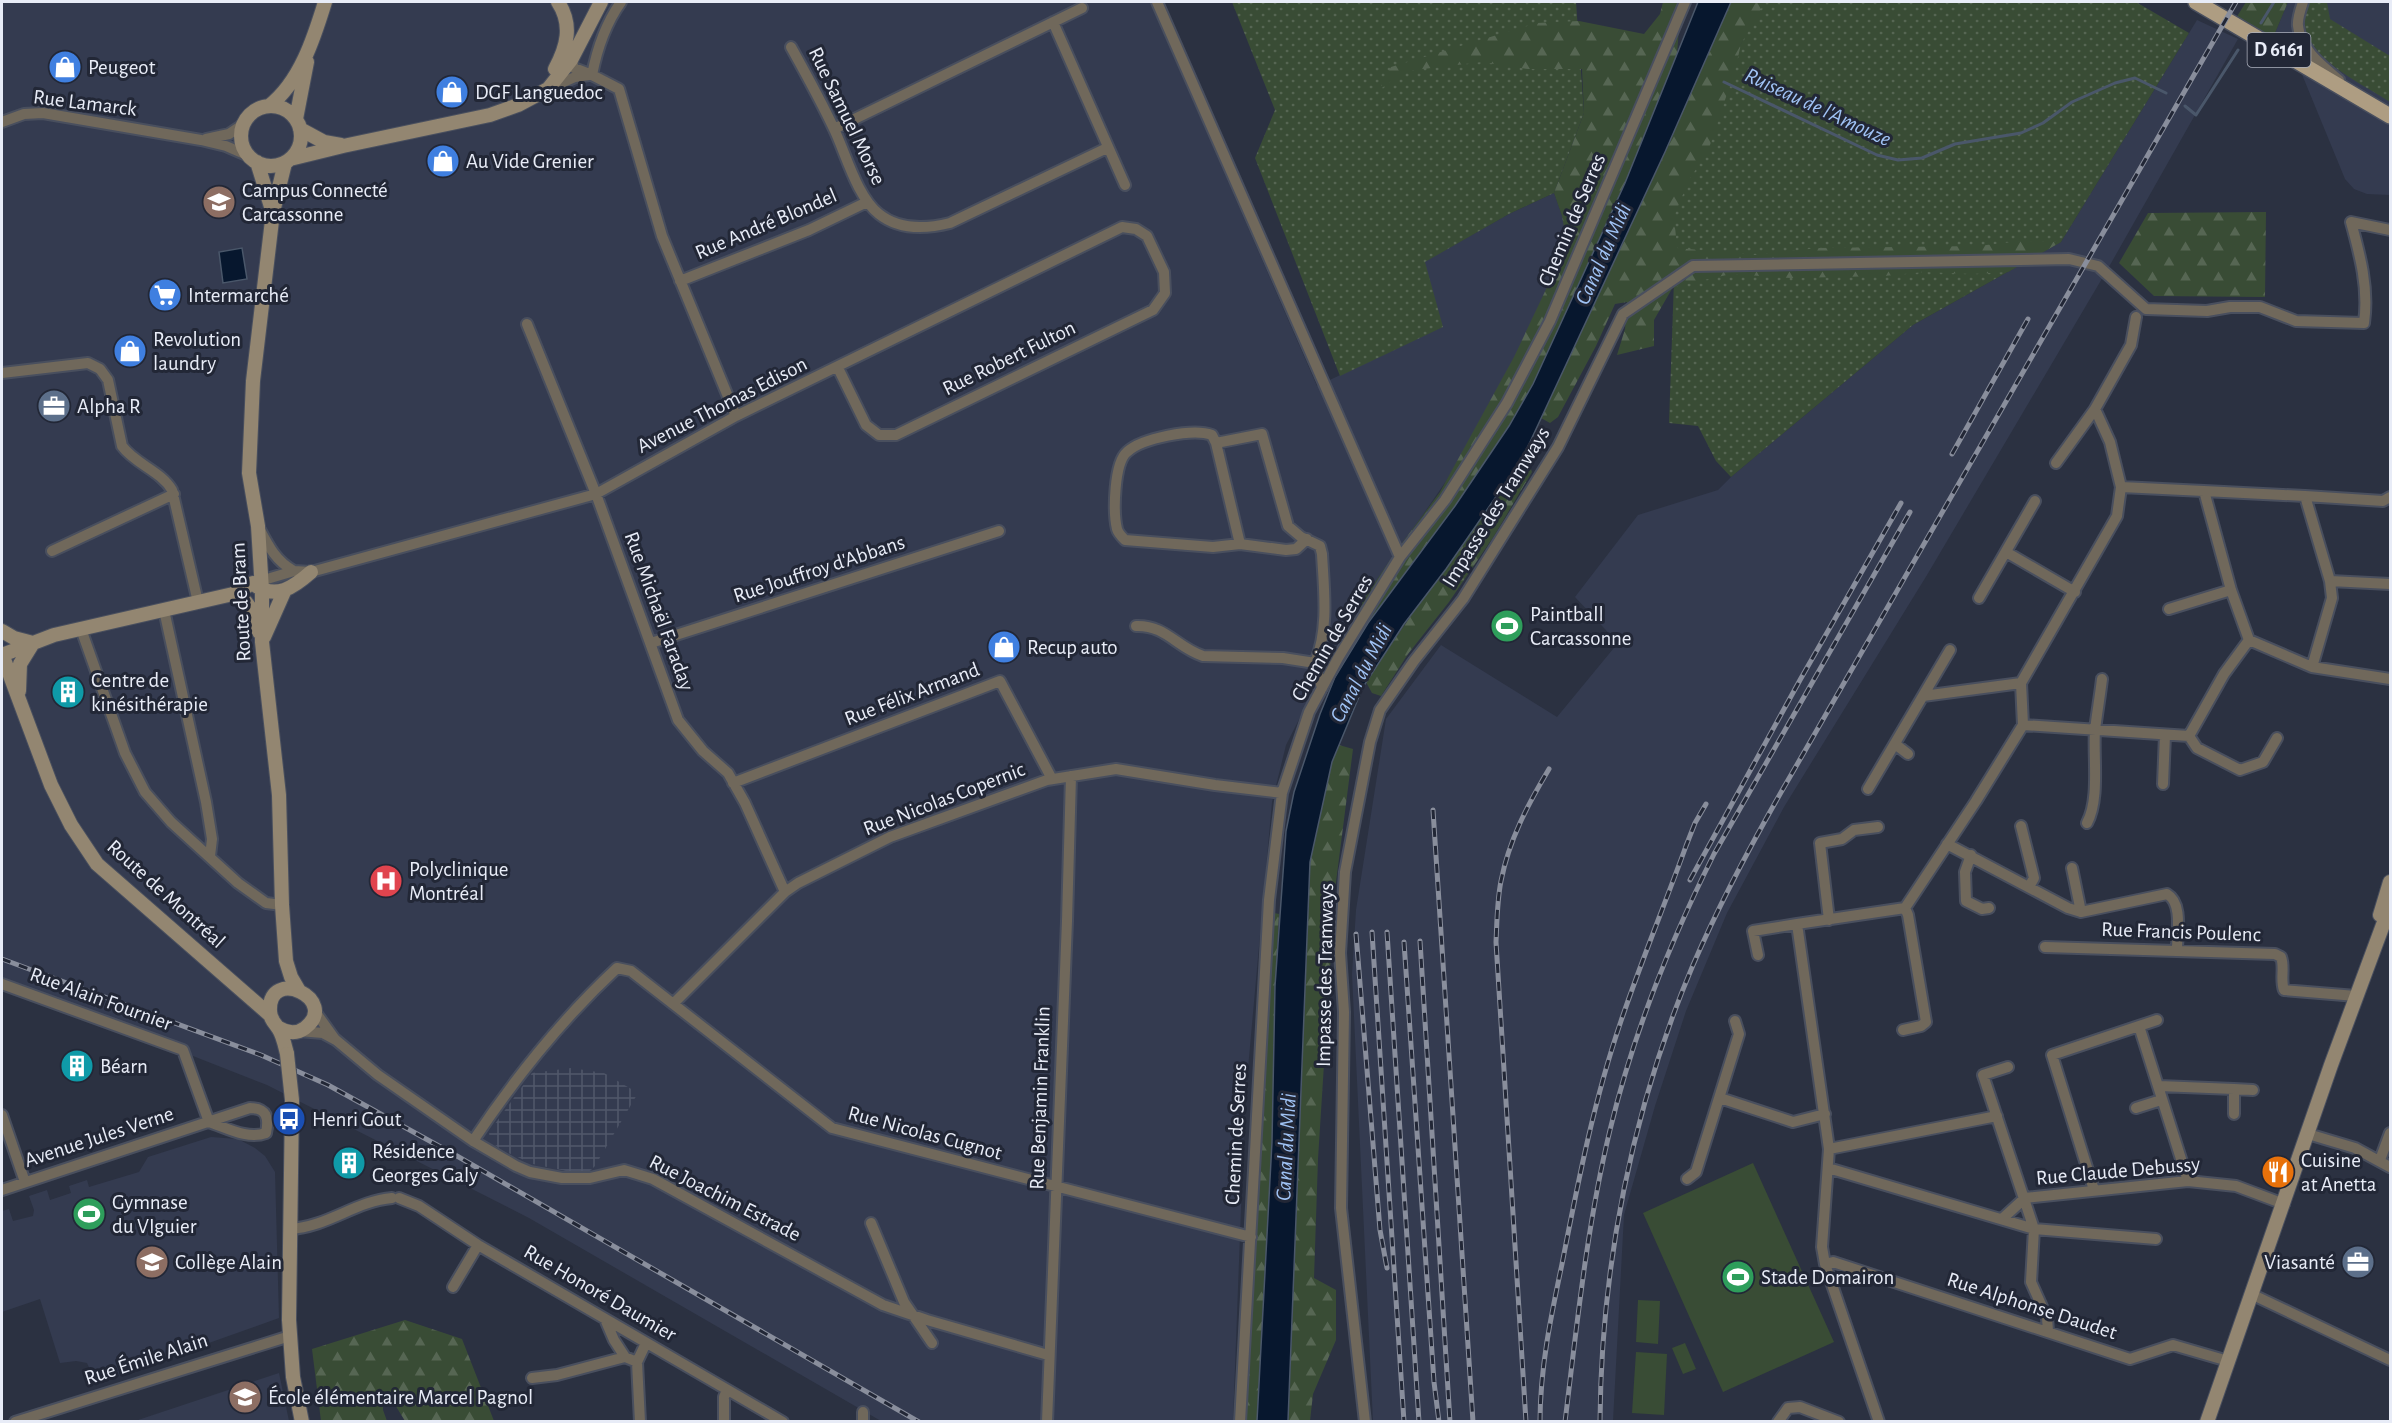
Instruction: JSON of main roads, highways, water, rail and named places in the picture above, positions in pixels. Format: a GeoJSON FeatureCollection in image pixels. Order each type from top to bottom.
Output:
{"type":"FeatureCollection","features":[{"type":"Feature","properties":{"kind":"main road","name":"Route de Bram"},"geometry":{"type":"LineString","coordinates":[[298,989],[291,978],[286,961],[279,795],[262,642],[258,526],[249,473],[253,381],[273,212],[287,161],[299,146],[298,124],[312,42],[325,2]]}},
{"type":"Feature","properties":{"kind":"main road"},"geometry":{"type":"LineString","coordinates":[[530,99],[551,76],[567,42],[567,23],[558,2]]}},
{"type":"Feature","properties":{"kind":"main road"},"geometry":{"type":"LineString","coordinates":[[253,159],[276,166],[343,146],[490,115],[530,99],[548,89],[571,60],[601,2]]}},
{"type":"Feature","properties":{"kind":"main road","name":"D 6161"},"geometry":{"type":"LineString","coordinates":[[2196,2],[2391,116]]}},
{"type":"Feature","properties":{"kind":"main road","name":"Route de Bram"},"geometry":{"type":"LineString","coordinates":[[273,212],[253,159],[242,141],[244,124],[254,112],[269,106],[282,96],[312,42]]}},
{"type":"Feature","properties":{"kind":"main road"},"geometry":{"type":"LineString","coordinates":[[269,106],[284,109],[298,124],[324,142],[343,146]]}},
{"type":"Feature","properties":{"kind":"main road"},"geometry":{"type":"LineString","coordinates":[[249,473],[248,512],[259,584],[270,592],[284,592]]}},
{"type":"Feature","properties":{"kind":"main road"},"geometry":{"type":"LineString","coordinates":[[262,642],[284,592],[310,572]]}},
{"type":"Feature","properties":{"kind":"main road"},"geometry":{"type":"LineString","coordinates":[[2,655],[33,642],[233,594],[259,584]]}},
{"type":"Feature","properties":{"kind":"main road"},"geometry":{"type":"LineString","coordinates":[[233,594],[243,597],[249,603],[262,642]]}},
{"type":"Feature","properties":{"kind":"main road"},"geometry":{"type":"LineString","coordinates":[[2,631],[14,638],[33,642]]}},
{"type":"Feature","properties":{"kind":"main road"},"geometry":{"type":"LineString","coordinates":[[19,699],[20,664],[33,642]]}},
{"type":"Feature","properties":{"kind":"main road","name":"Route de Montréal"},"geometry":{"type":"LineString","coordinates":[[2,655],[7,679],[19,699],[51,785],[71,825],[97,864],[270,1015]]}},
{"type":"Feature","properties":{"kind":"main road"},"geometry":{"type":"LineString","coordinates":[[2356,996],[2391,882]]}},
{"type":"Feature","properties":{"kind":"main road"},"geometry":{"type":"LineString","coordinates":[[2207,1422],[2356,996],[2391,906]]}},
{"type":"Feature","properties":{"kind":"main road"},"geometry":{"type":"LineString","coordinates":[[288,1054],[297,1032],[310,1023],[314,1010],[311,999],[298,989],[292,988],[279,992],[271,1002],[270,1015],[279,1028],[288,1054],[292,1100],[290,1336],[293,1377],[302,1422]]}},
{"type":"Feature","properties":{"kind":"main road"},"geometry":{"type":"LineString","coordinates":[[279,1028],[297,1032]]}},
{"type":"Feature","properties":{"kind":"water","name":"Canal du Midi"},"geometry":{"type":"Polygon","coordinates":[[[1698,2],[1731,2],[1665,152],[1530,442],[1520,462],[1446,569],[1404,624],[1363,687],[1332,762],[1310,862],[1288,1421],[1257,1421],[1272,1142],[1275,986],[1286,831],[1294,792],[1335,677],[1368,623],[1455,506],[1509,426],[1533,384],[1625,183],[1698,2]]]}},
{"type":"Feature","properties":{"kind":"water"},"geometry":{"type":"Polygon","coordinates":[[[242,248],[247,279],[223,283],[219,252],[242,248]]]}},
{"type":"Feature","properties":{"kind":"waterway","name":"Ruiseau de l'Amouze"},"geometry":{"type":"LineString","coordinates":[[2261,23],[2274,2]]}},
{"type":"Feature","properties":{"kind":"waterway","name":"Ruiseau de l'Amouze"},"geometry":{"type":"LineString","coordinates":[[2185,106],[2196,115],[2238,50]]}},
{"type":"Feature","properties":{"kind":"waterway","name":"Ruiseau de l'Amouze"},"geometry":{"type":"LineString","coordinates":[[1724,82],[1877,155],[1898,160],[1922,158],[1955,144],[2021,133],[2043,123],[2072,102],[2115,83],[2135,78],[2166,93]]}},
{"type":"Feature","properties":{"kind":"railway"},"geometry":{"type":"LineString","coordinates":[[1600,1422],[1606,1305],[1624,1189],[1653,1075],[1693,965],[1739,869],[1778,798],[2236,2]]}},
{"type":"Feature","properties":{"kind":"railway"},"geometry":{"type":"LineString","coordinates":[[1952,454],[2028,319]]}},
{"type":"Feature","properties":{"kind":"railway"},"geometry":{"type":"LineString","coordinates":[[1690,880],[1901,503]]}},
{"type":"Feature","properties":{"kind":"railway"},"geometry":{"type":"LineString","coordinates":[[1565,1422],[1583,1275],[1602,1166],[1619,1094],[1654,989],[1682,921],[1714,854],[1910,512]]}},
{"type":"Feature","properties":{"kind":"railway"},"geometry":{"type":"LineString","coordinates":[[1526,1422],[1496,942],[1497,912],[1504,866],[1514,837],[1549,769]]}},
{"type":"Feature","properties":{"kind":"railway"},"geometry":{"type":"LineString","coordinates":[[1540,1422],[1544,1362],[1550,1323],[1581,1172],[1611,1051],[1695,823],[1706,804]]}},
{"type":"Feature","properties":{"kind":"railway"},"geometry":{"type":"LineString","coordinates":[[1433,810],[1473,1422]]}},
{"type":"Feature","properties":{"kind":"railway"},"geometry":{"type":"LineString","coordinates":[[1372,932],[1404,1422]]}},
{"type":"Feature","properties":{"kind":"railway"},"geometry":{"type":"LineString","coordinates":[[1387,932],[1419,1422]]}},
{"type":"Feature","properties":{"kind":"railway"},"geometry":{"type":"LineString","coordinates":[[1356,934],[1380,1230],[1387,1268]]}},
{"type":"Feature","properties":{"kind":"railway"},"geometry":{"type":"LineString","coordinates":[[1420,941],[1450,1422]]}},
{"type":"Feature","properties":{"kind":"railway"},"geometry":{"type":"LineString","coordinates":[[1404,942],[1434,1382],[1439,1422]]}},
{"type":"Feature","properties":{"kind":"railway"},"geometry":{"type":"LineString","coordinates":[[2,959],[261,1055],[328,1085],[457,1156],[919,1422]]}},
{"type":"Feature","properties":{"kind":"place","name":"Peugeot"},"geometry":{"type":"Point","coordinates":[65,67]}},
{"type":"Feature","properties":{"kind":"place","name":"DGF Languedoc"},"geometry":{"type":"Point","coordinates":[452,92]}},
{"type":"Feature","properties":{"kind":"place","name":"Au Vide Grenier"},"geometry":{"type":"Point","coordinates":[443,161]}},
{"type":"Feature","properties":{"kind":"place","name":"Campus Connecté Carcassonne"},"geometry":{"type":"Point","coordinates":[219,202]}},
{"type":"Feature","properties":{"kind":"place","name":"Intermarché"},"geometry":{"type":"Point","coordinates":[165,295]}},
{"type":"Feature","properties":{"kind":"place","name":"Revolution laundry"},"geometry":{"type":"Point","coordinates":[130,351]}},
{"type":"Feature","properties":{"kind":"place","name":"Alpha R"},"geometry":{"type":"Point","coordinates":[54,406]}},
{"type":"Feature","properties":{"kind":"place","name":"Paintball Carcassonne"},"geometry":{"type":"Point","coordinates":[1507,626]}},
{"type":"Feature","properties":{"kind":"place","name":"Recup auto"},"geometry":{"type":"Point","coordinates":[1004,647]}},
{"type":"Feature","properties":{"kind":"place","name":"Centre de kinésithérapie"},"geometry":{"type":"Point","coordinates":[68,692]}},
{"type":"Feature","properties":{"kind":"place","name":"Polyclinique Montréal"},"geometry":{"type":"Point","coordinates":[386,881]}},
{"type":"Feature","properties":{"kind":"place","name":"Béarn"},"geometry":{"type":"Point","coordinates":[77,1066]}},
{"type":"Feature","properties":{"kind":"place","name":"Henri Gout"},"geometry":{"type":"Point","coordinates":[289,1119]}},
{"type":"Feature","properties":{"kind":"place","name":"Résidence Georges Galy"},"geometry":{"type":"Point","coordinates":[349,1163]}},
{"type":"Feature","properties":{"kind":"place","name":"Cuisine at Anetta"},"geometry":{"type":"Point","coordinates":[2278,1172]}},
{"type":"Feature","properties":{"kind":"place","name":"Gymnase du VIguier"},"geometry":{"type":"Point","coordinates":[89,1214]}},
{"type":"Feature","properties":{"kind":"place","name":"Collège Alain"},"geometry":{"type":"Point","coordinates":[152,1262]}},
{"type":"Feature","properties":{"kind":"place","name":"Viasanté"},"geometry":{"type":"Point","coordinates":[2358,1262]}},
{"type":"Feature","properties":{"kind":"place","name":"Stade Domairon"},"geometry":{"type":"Point","coordinates":[1738,1277]}},
{"type":"Feature","properties":{"kind":"place","name":"École élémentaire Marcel Pagnol"},"geometry":{"type":"Point","coordinates":[245,1397]}}]}
